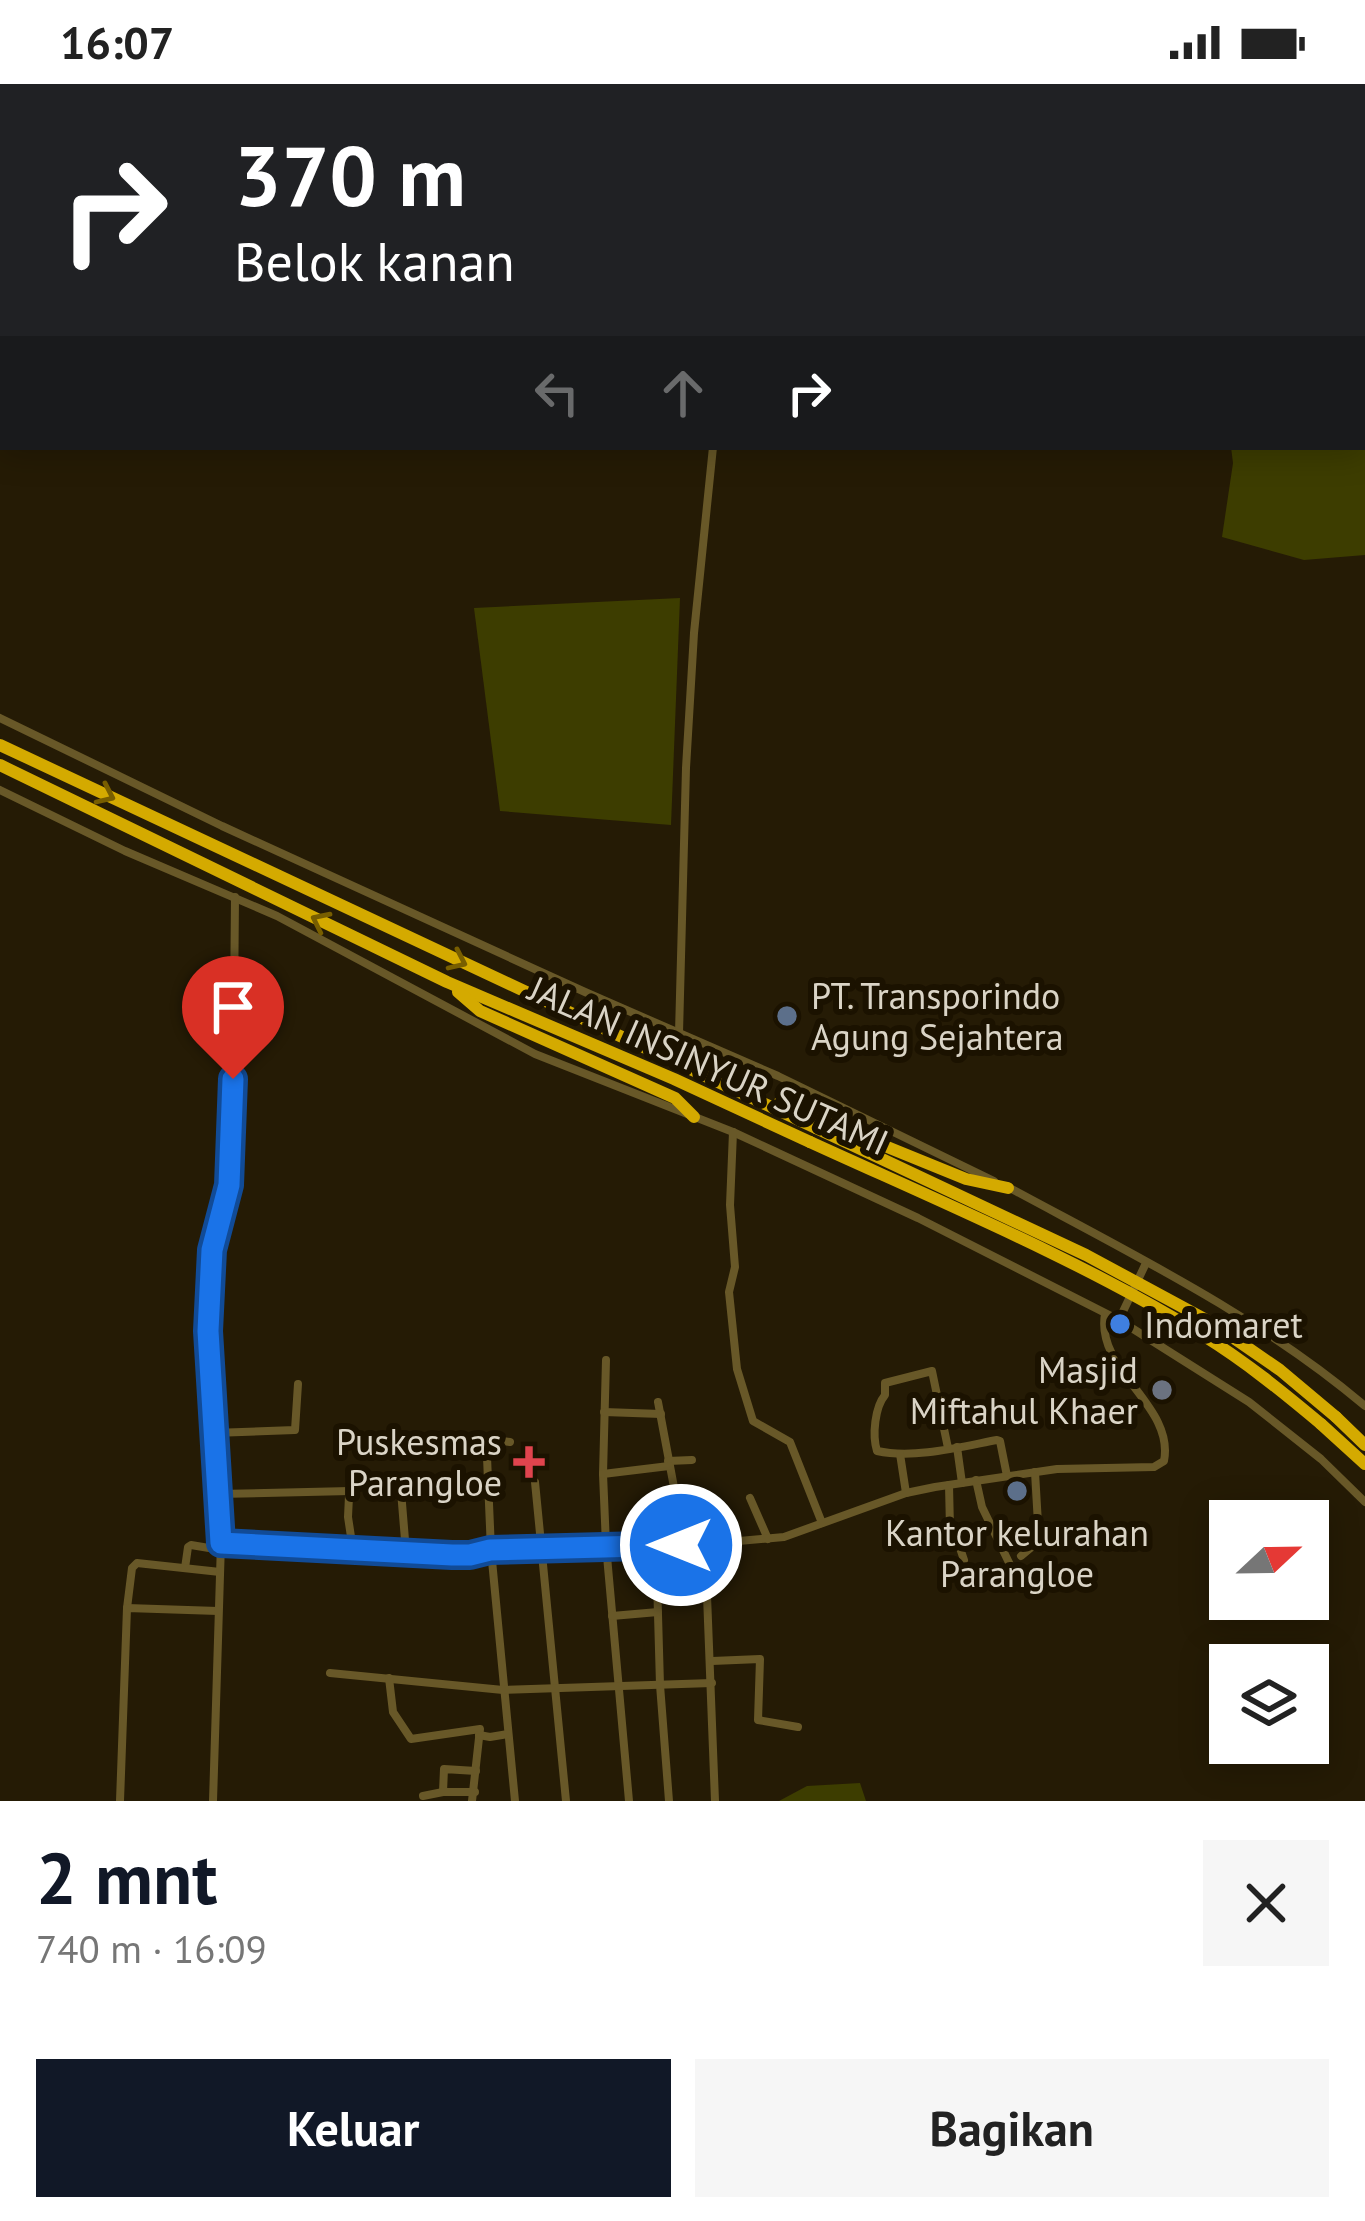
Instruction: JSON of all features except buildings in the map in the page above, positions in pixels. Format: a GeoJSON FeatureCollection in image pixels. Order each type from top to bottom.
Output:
{"type":"FeatureCollection","features":[{"type":"Feature","properties":{"kind":"highway","name":"JALAN INSINYUR SUTAMI"},"geometry":{"type":"LineString","coordinates":[[0,745],[1086,1255],[1211,1323],[1280,1370],[1365,1444]]}},
{"type":"Feature","properties":{"kind":"highway","name":"JALAN INSINYUR SUTAMI"},"geometry":{"type":"LineString","coordinates":[[0,765],[447,982],[674,1079],[1076,1267],[1167,1315],[1264,1377],[1365,1464]]}},
{"type":"Feature","properties":{"kind":"highway"},"geometry":{"type":"LineString","coordinates":[[447,982],[480,1011],[675,1098],[694,1117]]}},
{"type":"Feature","properties":{"kind":"highway"},"geometry":{"type":"LineString","coordinates":[[743,1094],[785,1105],[974,1182],[1008,1188]]}},
{"type":"Feature","properties":{"kind":"street"},"geometry":{"type":"LineString","coordinates":[[679,1033],[686,768],[713,450]]}},
{"type":"Feature","properties":{"kind":"street"},"geometry":{"type":"LineString","coordinates":[[0,718],[223,826],[778,1076],[1008,1188],[1304,1357],[1365,1406]]}},
{"type":"Feature","properties":{"kind":"street"},"geometry":{"type":"LineString","coordinates":[[0,790],[125,851],[235,897],[535,1054],[733,1132],[919,1218],[1119,1320],[1250,1402],[1365,1502]]}},
{"type":"Feature","properties":{"kind":"street"},"geometry":{"type":"LineString","coordinates":[[213,1801],[221,1547],[209,1369],[210,1288],[212,1250],[230,1163],[235,897]]}},
{"type":"Feature","properties":{"kind":"street"},"geometry":{"type":"LineString","coordinates":[[733,1132],[730,1205],[735,1267],[729,1292],[737,1369],[753,1421],[786,1438],[795,1449],[822,1523]]}},
{"type":"Feature","properties":{"kind":"street"},"geometry":{"type":"LineString","coordinates":[[1119,1320],[1146,1263]]}},
{"type":"Feature","properties":{"kind":"street"},"geometry":{"type":"LineString","coordinates":[[185,1568],[188,1547],[470,1555],[490,1550],[767,1539],[906,1493],[949,1485],[1035,1472],[1154,1467],[1164,1461],[1166,1445],[1159,1425],[1114,1358],[1103,1330],[1105,1314]]}},
{"type":"Feature","properties":{"kind":"street"},"geometry":{"type":"LineString","coordinates":[[606,1360],[606,1545],[629,1801]]}},
{"type":"Feature","properties":{"kind":"street"},"geometry":{"type":"LineString","coordinates":[[962,1483],[952,1447],[932,1371],[885,1383],[875,1421],[875,1449],[880,1453],[899,1454],[952,1447],[1000,1441],[1007,1476]]}},
{"type":"Feature","properties":{"kind":"street"},"geometry":{"type":"LineString","coordinates":[[213,1433],[294,1431],[298,1384]]}},
{"type":"Feature","properties":{"kind":"street"},"geometry":{"type":"LineString","coordinates":[[658,1402],[681,1545]]}},
{"type":"Feature","properties":{"kind":"street"},"geometry":{"type":"LineString","coordinates":[[604,1412],[661,1414]]}},
{"type":"Feature","properties":{"kind":"street"},"geometry":{"type":"LineString","coordinates":[[510,1442],[495,1440],[488,1449],[490,1550],[515,1801]]}},
{"type":"Feature","properties":{"kind":"street"},"geometry":{"type":"LineString","coordinates":[[899,1454],[906,1493]]}},
{"type":"Feature","properties":{"kind":"street"},"geometry":{"type":"LineString","coordinates":[[603,1474],[692,1460]]}},
{"type":"Feature","properties":{"kind":"street"},"geometry":{"type":"LineString","coordinates":[[1021,1556],[1039,1540],[1035,1472]]}},
{"type":"Feature","properties":{"kind":"street"},"geometry":{"type":"LineString","coordinates":[[350,1475],[352,1550]]}},
{"type":"Feature","properties":{"kind":"street"},"geometry":{"type":"LineString","coordinates":[[976,1480],[982,1507],[1016,1577]]}},
{"type":"Feature","properties":{"kind":"street"},"geometry":{"type":"LineString","coordinates":[[535,1482],[566,1801]]}},
{"type":"Feature","properties":{"kind":"street"},"geometry":{"type":"LineString","coordinates":[[949,1485],[950,1528],[964,1559]]}},
{"type":"Feature","properties":{"kind":"street"},"geometry":{"type":"LineString","coordinates":[[218,1494],[350,1491]]}},
{"type":"Feature","properties":{"kind":"street"},"geometry":{"type":"LineString","coordinates":[[401,1491],[406,1552]]}},
{"type":"Feature","properties":{"kind":"street"},"geometry":{"type":"LineString","coordinates":[[750,1498],[767,1539]]}},
{"type":"Feature","properties":{"kind":"street"},"geometry":{"type":"LineString","coordinates":[[656,1544],[669,1801]]}},
{"type":"Feature","properties":{"kind":"street"},"geometry":{"type":"LineString","coordinates":[[705,1544],[715,1801]]}},
{"type":"Feature","properties":{"kind":"street"},"geometry":{"type":"LineString","coordinates":[[121,1801],[127,1608],[134,1565],[220,1571]]}},
{"type":"Feature","properties":{"kind":"street"},"geometry":{"type":"LineString","coordinates":[[127,1608],[218,1611]]}},
{"type":"Feature","properties":{"kind":"street"},"geometry":{"type":"LineString","coordinates":[[612,1616],[658,1612]]}},
{"type":"Feature","properties":{"kind":"street"},"geometry":{"type":"LineString","coordinates":[[712,1661],[760,1659],[758,1720],[798,1727]]}},
{"type":"Feature","properties":{"kind":"street"},"geometry":{"type":"LineString","coordinates":[[330,1673],[503,1690],[712,1683]]}},
{"type":"Feature","properties":{"kind":"street"},"geometry":{"type":"LineString","coordinates":[[389,1678],[393,1712],[411,1739],[480,1729],[473,1796],[443,1792],[424,1796]]}},
{"type":"Feature","properties":{"kind":"street"},"geometry":{"type":"LineString","coordinates":[[479,1735],[508,1734]]}},
{"type":"Feature","properties":{"kind":"street"},"geometry":{"type":"LineString","coordinates":[[443,1792],[444,1769],[476,1771]]}},
{"type":"Feature","properties":{"kind":"shaded area"},"geometry":{"type":"Polygon","coordinates":[[[1231,450],[1365,450],[1365,555],[1304,560],[1222,537],[1231,450]]]}},
{"type":"Feature","properties":{"kind":"shaded area"},"geometry":{"type":"Polygon","coordinates":[[[680,598],[671,825],[500,811],[474,608],[680,598]]]}},
{"type":"Feature","properties":{"kind":"shaded area"},"geometry":{"type":"Polygon","coordinates":[[[860,1783],[866,1801],[779,1801],[807,1786],[860,1783]]]}},
{"type":"Feature","properties":{"kind":"place","name":"PT. Transporindo Agung Sejahtera"},"geometry":{"type":"Point","coordinates":[787,1016]}},
{"type":"Feature","properties":{"kind":"place","name":"Indomaret"},"geometry":{"type":"Point","coordinates":[1120,1324]}},
{"type":"Feature","properties":{"kind":"place","name":"Masjid Miftahul Khaer"},"geometry":{"type":"Point","coordinates":[1162,1390]}},
{"type":"Feature","properties":{"kind":"place","name":"Puskesmas Parangloe"},"geometry":{"type":"Point","coordinates":[529,1462]}},
{"type":"Feature","properties":{"kind":"place","name":"Kantor kelurahan Parangloe"},"geometry":{"type":"Point","coordinates":[1017,1491]}},
{"type":"Feature","properties":{"kind":"route"},"geometry":{"type":"LineString","coordinates":[[233,1079],[229,1185],[212,1250],[208,1331],[221,1543],[452,1555],[681,1545]]}}]}
